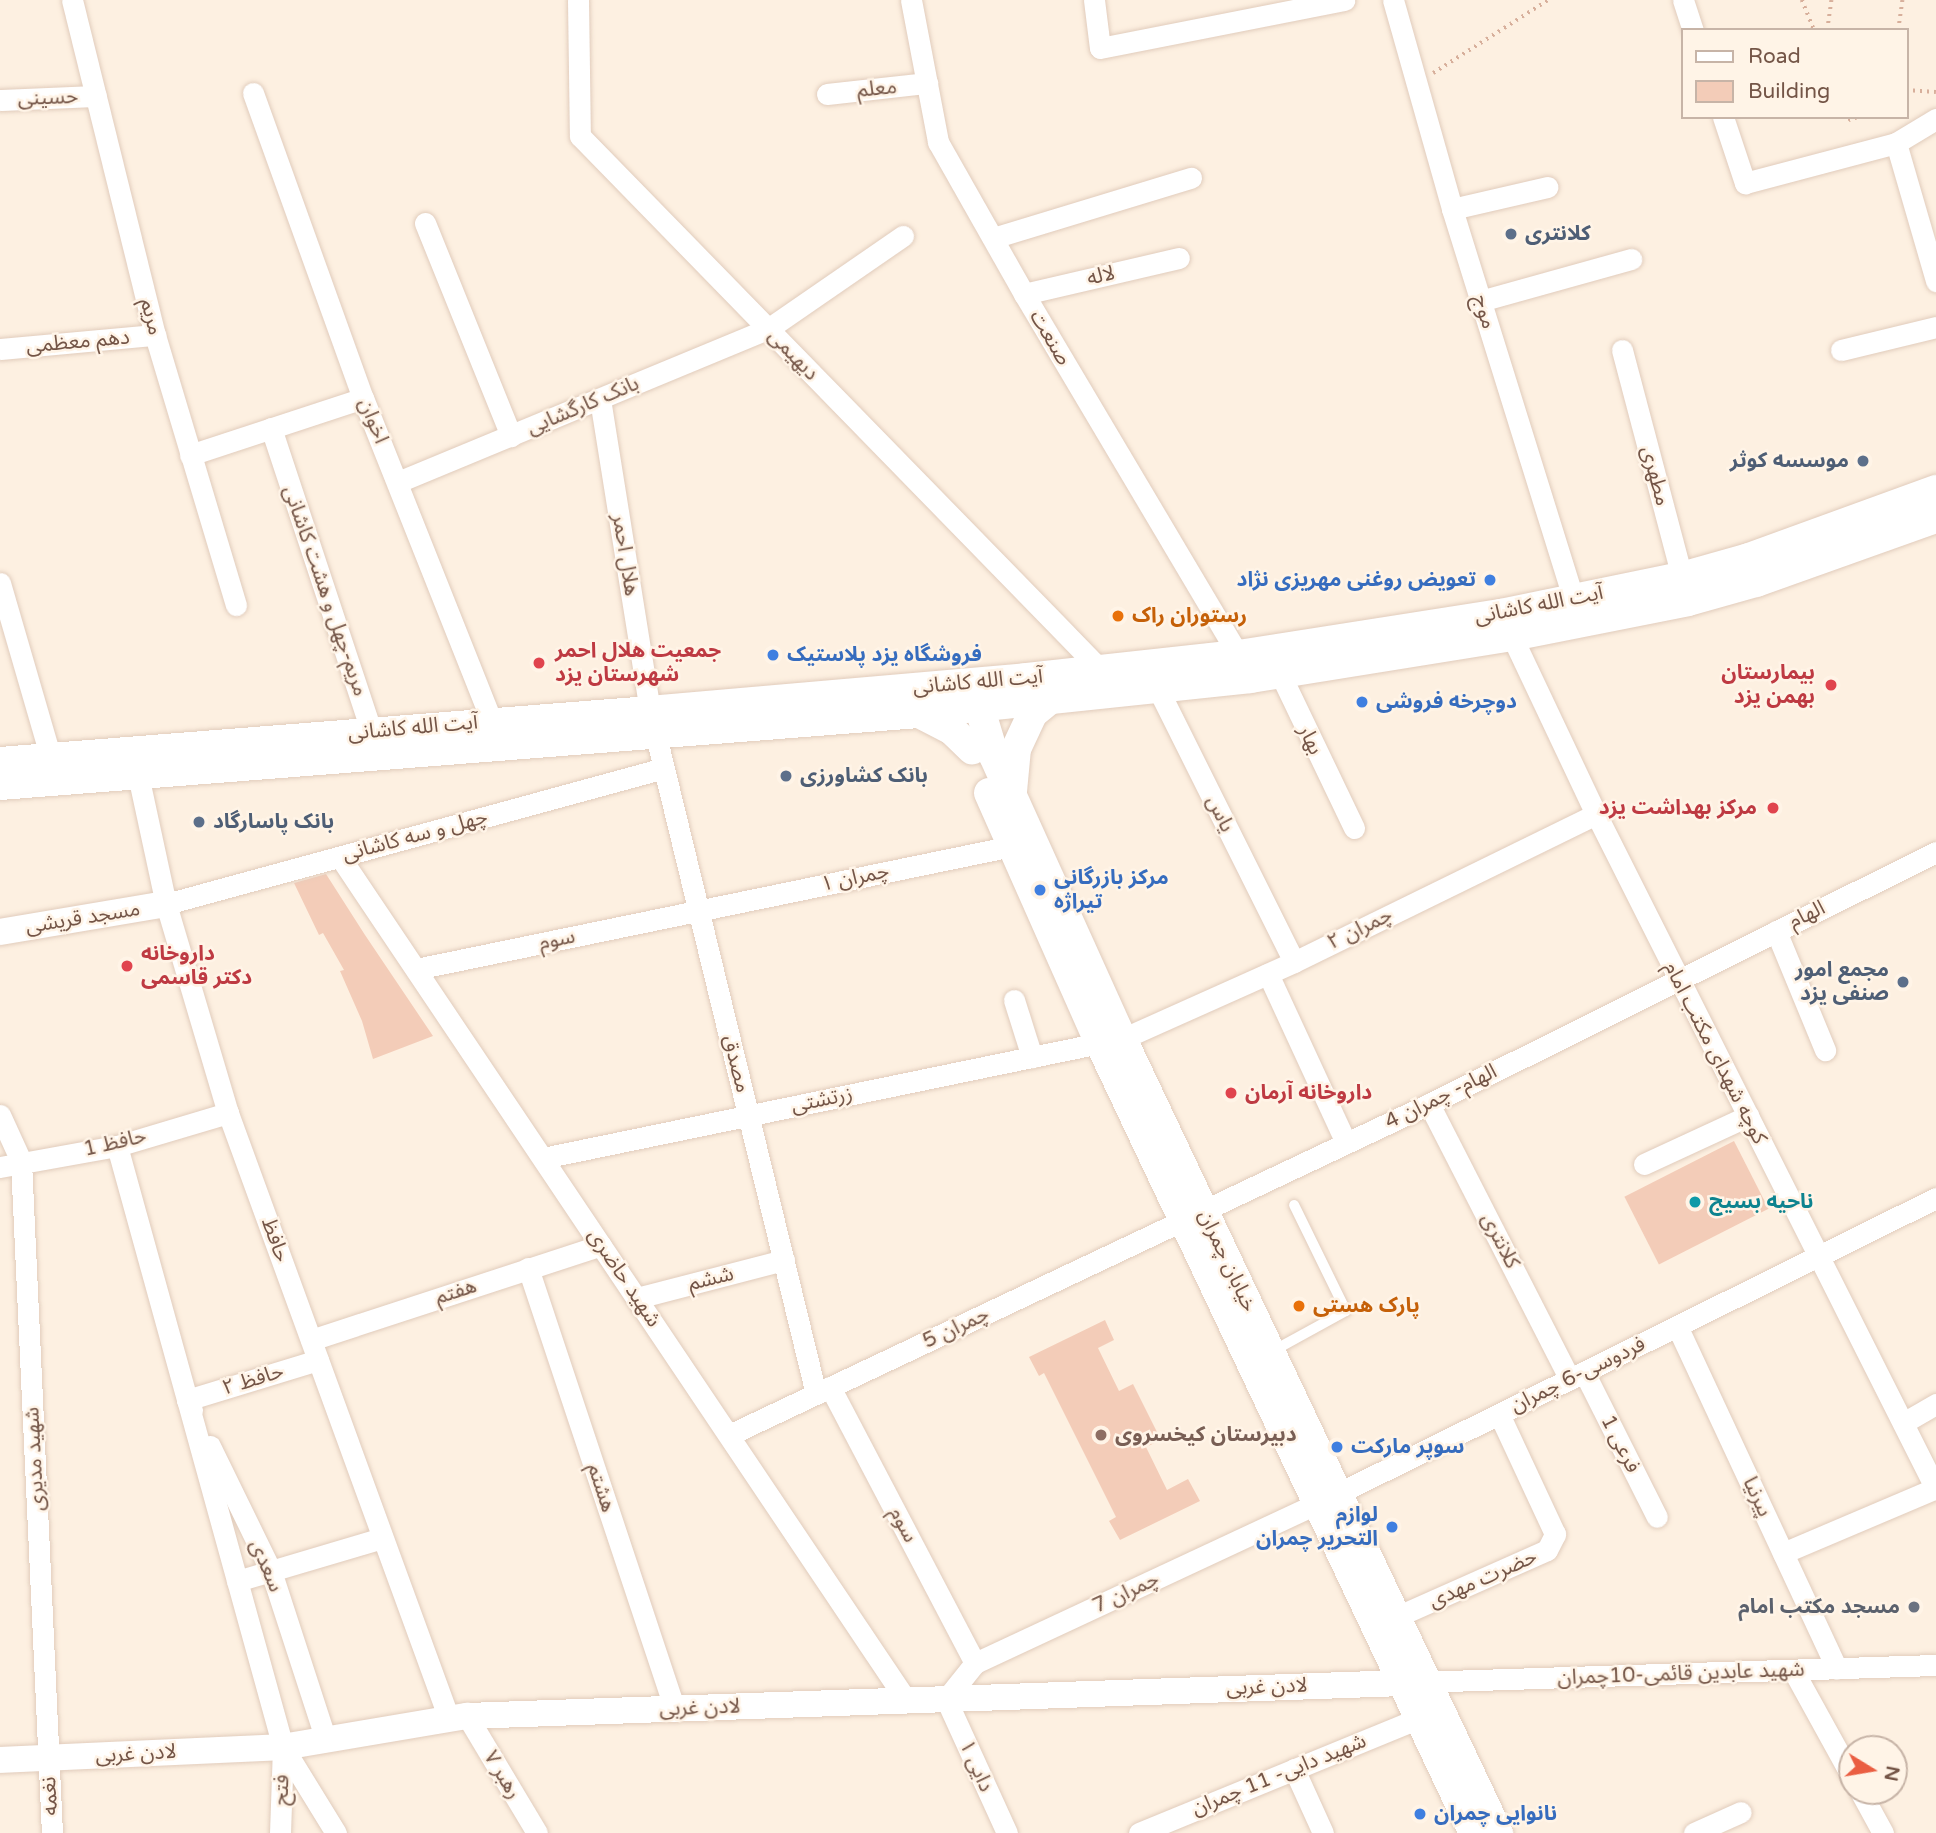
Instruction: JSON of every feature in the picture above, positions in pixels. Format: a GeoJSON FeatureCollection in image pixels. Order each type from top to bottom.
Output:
{"type":"FeatureCollection","features":[{"type":"Feature","properties":{"kind":"main road","name":"آیت الله کاشانی"},"geometry":{"type":"LineString","coordinates":[[0,785],[135,763],[966,696],[1259,664],[1506,625],[1685,589],[1756,582],[1935,500]]}},
{"type":"Feature","properties":{"kind":"main road","name":"آیت الله کاشانی"},"geometry":{"type":"LineString","coordinates":[[653,723],[919,713],[966,696],[1053,697],[1107,681]]}},
{"type":"Feature","properties":{"kind":"main road","name":"خیابان چمران"},"geometry":{"type":"LineString","coordinates":[[966,696],[972,749],[1012,846],[1111,1041],[1415,1682],[1498,1833]]}},
{"type":"Feature","properties":{"kind":"main road","name":"خیابان چمران"},"geometry":{"type":"LineString","coordinates":[[966,696],[1011,795],[1111,1041]]}},
{"type":"Feature","properties":{"kind":"main road"},"geometry":{"type":"LineString","coordinates":[[1011,795],[1016,749],[1033,713],[1053,697]]}},
{"type":"Feature","properties":{"kind":"main road"},"geometry":{"type":"LineString","coordinates":[[919,713],[952,730],[972,749]]}},
{"type":"Feature","properties":{"kind":"main road","name":"آیت الله کاشانی"},"geometry":{"type":"LineString","coordinates":[[0,762],[51,758],[135,763]]}},
{"type":"Feature","properties":{"kind":"main road","name":"خیابان چمران"},"geometry":{"type":"LineString","coordinates":[[1193,1215],[1271,1353],[1327,1498],[1396,1617],[1415,1682],[1420,1718],[1474,1833]]}},
{"type":"Feature","properties":{"kind":"street","name":"مریم"},"geometry":{"type":"LineString","coordinates":[[72,0],[155,335],[236,605]]}},
{"type":"Feature","properties":{"kind":"street","name":"دیهیمی"},"geometry":{"type":"LineString","coordinates":[[578,0],[580,135],[1107,681]]}},
{"type":"Feature","properties":{"kind":"street","name":"صنعت"},"geometry":{"type":"LineString","coordinates":[[911,0],[939,142],[1024,294],[1259,664]]}},
{"type":"Feature","properties":{"kind":"street"},"geometry":{"type":"LineString","coordinates":[[1094,0],[1100,48],[1344,0]]}},
{"type":"Feature","properties":{"kind":"street","name":"موج"},"geometry":{"type":"LineString","coordinates":[[1393,0],[1452,209],[1577,611]]}},
{"type":"Feature","properties":{"kind":"street"},"geometry":{"type":"LineString","coordinates":[[1683,0],[1692,28]]}},
{"type":"Feature","properties":{"kind":"street","name":"معلم"},"geometry":{"type":"LineString","coordinates":[[827,94],[927,83]]}},
{"type":"Feature","properties":{"kind":"street","name":"اخوان"},"geometry":{"type":"LineString","coordinates":[[253,93],[363,398],[496,734]]}},
{"type":"Feature","properties":{"kind":"street","name":"حسینی"},"geometry":{"type":"LineString","coordinates":[[0,100],[96,96]]}},
{"type":"Feature","properties":{"kind":"street"},"geometry":{"type":"LineString","coordinates":[[1724,119],[1745,183],[1896,143],[1936,119]]}},
{"type":"Feature","properties":{"kind":"street"},"geometry":{"type":"LineString","coordinates":[[1896,143],[1936,281]]}},
{"type":"Feature","properties":{"kind":"street"},"geometry":{"type":"LineString","coordinates":[[993,239],[1191,178]]}},
{"type":"Feature","properties":{"kind":"street"},"geometry":{"type":"LineString","coordinates":[[1452,209],[1547,187]]}},
{"type":"Feature","properties":{"kind":"street"},"geometry":{"type":"LineString","coordinates":[[425,223],[511,436]]}},
{"type":"Feature","properties":{"kind":"street","name":"بانک کارگشایی"},"geometry":{"type":"LineString","coordinates":[[398,482],[768,329],[903,236]]}},
{"type":"Feature","properties":{"kind":"street","name":"لاله"},"geometry":{"type":"LineString","coordinates":[[1024,294],[1179,258]]}},
{"type":"Feature","properties":{"kind":"street"},"geometry":{"type":"LineString","coordinates":[[1480,300],[1630,259]]}},
{"type":"Feature","properties":{"kind":"street"},"geometry":{"type":"LineString","coordinates":[[1841,350],[1936,327]]}},
{"type":"Feature","properties":{"kind":"street","name":"دهم معظمی"},"geometry":{"type":"LineString","coordinates":[[0,349],[155,335]]}},
{"type":"Feature","properties":{"kind":"street","name":"مطهری"},"geometry":{"type":"LineString","coordinates":[[1622,350],[1685,589]]}},
{"type":"Feature","properties":{"kind":"street"},"geometry":{"type":"LineString","coordinates":[[190,455],[363,398]]}},
{"type":"Feature","properties":{"kind":"street","name":"هلال احمر"},"geometry":{"type":"LineString","coordinates":[[600,399],[653,723]]}},
{"type":"Feature","properties":{"kind":"street","name":"مریم-چهل و هشت کاشانی"},"geometry":{"type":"LineString","coordinates":[[271,428],[376,743]]}},
{"type":"Feature","properties":{"kind":"street"},"geometry":{"type":"LineString","coordinates":[[0,583],[51,758]]}},
{"type":"Feature","properties":{"kind":"street","name":"کوچه شهدای مکتب امام"},"geometry":{"type":"LineString","coordinates":[[1506,625],[1678,979],[1936,1488]]}},
{"type":"Feature","properties":{"kind":"street","name":"بهار"},"geometry":{"type":"LineString","coordinates":[[1259,664],[1354,828]]}},
{"type":"Feature","properties":{"kind":"street","name":"یاس"},"geometry":{"type":"LineString","coordinates":[[1152,677],[1294,962]]}},
{"type":"Feature","properties":{"kind":"street","name":"مصدق"},"geometry":{"type":"LineString","coordinates":[[653,723],[785,1261],[823,1391]]}},
{"type":"Feature","properties":{"kind":"street","name":"حافظ"},"geometry":{"type":"LineString","coordinates":[[135,763],[166,904],[228,1113],[382,1538],[458,1717]]}},
{"type":"Feature","properties":{"kind":"street","name":"چهل و سه کاشانی"},"geometry":{"type":"LineString","coordinates":[[166,904],[664,768]]}},
{"type":"Feature","properties":{"kind":"street","name":"چمران ۲"},"geometry":{"type":"LineString","coordinates":[[1111,1041],[1294,962],[1596,814]]}},
{"type":"Feature","properties":{"kind":"street","name":"چمران ۱"},"geometry":{"type":"LineString","coordinates":[[699,910],[1012,846]]}},
{"type":"Feature","properties":{"kind":"street","name":"الهام"},"geometry":{"type":"LineString","coordinates":[[1678,979],[1936,852]]}},
{"type":"Feature","properties":{"kind":"street","name":"شهید حاضری"},"geometry":{"type":"LineString","coordinates":[[340,857],[906,1700]]}},
{"type":"Feature","properties":{"kind":"street","name":"مسجد قریشی"},"geometry":{"type":"LineString","coordinates":[[0,932],[166,904]]}},
{"type":"Feature","properties":{"kind":"street","name":"سوم"},"geometry":{"type":"LineString","coordinates":[[416,969],[699,910]]}},
{"type":"Feature","properties":{"kind":"street"},"geometry":{"type":"LineString","coordinates":[[1776,931],[1825,1050]]}},
{"type":"Feature","properties":{"kind":"street"},"geometry":{"type":"LineString","coordinates":[[1268,974],[1346,1143]]}},
{"type":"Feature","properties":{"kind":"street","name":"الهام- چمران 4"},"geometry":{"type":"LineString","coordinates":[[1193,1215],[1429,1104],[1678,979]]}},
{"type":"Feature","properties":{"kind":"street"},"geometry":{"type":"LineString","coordinates":[[1014,1000],[1032,1057]]}},
{"type":"Feature","properties":{"kind":"street","name":"زرتشتی"},"geometry":{"type":"LineString","coordinates":[[543,1157],[1111,1041]]}},
{"type":"Feature","properties":{"kind":"street","name":"کلانتری"},"geometry":{"type":"LineString","coordinates":[[1429,1104],[1577,1375]]}},
{"type":"Feature","properties":{"kind":"street","name":"حافظ 1"},"geometry":{"type":"LineString","coordinates":[[0,1167],[21,1161],[117,1146],[228,1113]]}},
{"type":"Feature","properties":{"kind":"street"},"geometry":{"type":"LineString","coordinates":[[0,1115],[21,1161]]}},
{"type":"Feature","properties":{"kind":"street"},"geometry":{"type":"LineString","coordinates":[[1644,1164],[1748,1116]]}},
{"type":"Feature","properties":{"kind":"street","name":"سعدی"},"geometry":{"type":"LineString","coordinates":[[117,1146],[283,1747]]}},
{"type":"Feature","properties":{"kind":"street","name":"شهید مدیری"},"geometry":{"type":"LineString","coordinates":[[21,1161],[49,1758]]}},
{"type":"Feature","properties":{"kind":"street","name":"فردوسی-6 چمران"},"geometry":{"type":"LineString","coordinates":[[1327,1498],[1936,1198]]}},
{"type":"Feature","properties":{"kind":"street","name":"چمران 5"},"geometry":{"type":"LineString","coordinates":[[729,1435],[1193,1215]]}},
{"type":"Feature","properties":{"kind":"street","name":"هفتم"},"geometry":{"type":"LineString","coordinates":[[311,1340],[601,1245]]}},
{"type":"Feature","properties":{"kind":"street","name":"ششم"},"geometry":{"type":"LineString","coordinates":[[637,1298],[785,1261]]}},
{"type":"Feature","properties":{"kind":"street","name":"هشتم"},"geometry":{"type":"LineString","coordinates":[[528,1268],[675,1709]]}},
{"type":"Feature","properties":{"kind":"street","name":"پیرنیا"},"geometry":{"type":"LineString","coordinates":[[1677,1326],[1837,1669]]}},
{"type":"Feature","properties":{"kind":"street","name":"حافظ ۲"},"geometry":{"type":"LineString","coordinates":[[187,1400],[318,1360]]}},
{"type":"Feature","properties":{"kind":"street","name":"فرعی 1"},"geometry":{"type":"LineString","coordinates":[[1577,1375],[1657,1517]]}},
{"type":"Feature","properties":{"kind":"street","name":"سوم"},"geometry":{"type":"LineString","coordinates":[[823,1391],[975,1663]]}},
{"type":"Feature","properties":{"kind":"street","name":"سعدی"},"geometry":{"type":"LineString","coordinates":[[187,1400],[271,1571],[326,1740]]}},
{"type":"Feature","properties":{"kind":"street"},"geometry":{"type":"LineString","coordinates":[[1903,1423],[1936,1404]]}},
{"type":"Feature","properties":{"kind":"street","name":"حضرت مهدی"},"geometry":{"type":"LineString","coordinates":[[1396,1617],[1547,1550],[1555,1534],[1499,1414]]}},
{"type":"Feature","properties":{"kind":"street"},"geometry":{"type":"LineString","coordinates":[[1783,1552],[1936,1488]]}},
{"type":"Feature","properties":{"kind":"street","name":"چمران 7"},"geometry":{"type":"LineString","coordinates":[[946,1699],[975,1663],[1327,1498]]}},
{"type":"Feature","properties":{"kind":"street"},"geometry":{"type":"LineString","coordinates":[[237,1581],[382,1538]]}},
{"type":"Feature","properties":{"kind":"street","name":"شهید عابدین قائمی-10چمران"},"geometry":{"type":"LineString","coordinates":[[1415,1682],[1936,1665]]}},
{"type":"Feature","properties":{"kind":"street"},"geometry":{"type":"LineString","coordinates":[[1793,1670],[1838,1752]]}},
{"type":"Feature","properties":{"kind":"street","name":"لادن غربی"},"geometry":{"type":"LineString","coordinates":[[0,1760],[283,1747],[458,1717],[1415,1682]]}},
{"type":"Feature","properties":{"kind":"street","name":"دایی ۱"},"geometry":{"type":"LineString","coordinates":[[946,1699],[1007,1833]]}},
{"type":"Feature","properties":{"kind":"street","name":"رهبر ۷"},"geometry":{"type":"LineString","coordinates":[[458,1717],[537,1833]]}},
{"type":"Feature","properties":{"kind":"street","name":"شهید دایی- 11 چمران"},"geometry":{"type":"LineString","coordinates":[[1139,1833],[1420,1718]]}},
{"type":"Feature","properties":{"kind":"street"},"geometry":{"type":"LineString","coordinates":[[283,1747],[336,1833]]}},
{"type":"Feature","properties":{"kind":"street","name":"فتح"},"geometry":{"type":"LineString","coordinates":[[280,1833],[283,1747]]}},
{"type":"Feature","properties":{"kind":"street","name":"نغمه"},"geometry":{"type":"LineString","coordinates":[[49,1758],[52,1833]]}},
{"type":"Feature","properties":{"kind":"street"},"geometry":{"type":"LineString","coordinates":[[1294,1769],[1323,1833]]}},
{"type":"Feature","properties":{"kind":"street"},"geometry":{"type":"LineString","coordinates":[[1868,1805],[1883,1833]]}},
{"type":"Feature","properties":{"kind":"street"},"geometry":{"type":"LineString","coordinates":[[1694,1833],[1741,1812]]}},
{"type":"Feature","properties":{"kind":"lane"},"geometry":{"type":"LineString","coordinates":[[1271,1353],[1346,1311],[1294,1205]]}},
{"type":"Feature","properties":{"kind":"path"},"geometry":{"type":"LineString","coordinates":[[1416,83],[1548,0]]}},
{"type":"Feature","properties":{"kind":"path"},"geometry":{"type":"LineString","coordinates":[[1802,0],[1813,28]]}},
{"type":"Feature","properties":{"kind":"path"},"geometry":{"type":"LineString","coordinates":[[1827,28],[1831,0]]}},
{"type":"Feature","properties":{"kind":"path"},"geometry":{"type":"LineString","coordinates":[[1898,28],[1902,0]]}},
{"type":"Feature","properties":{"kind":"path"},"geometry":{"type":"LineString","coordinates":[[1908,90],[1936,92]]}},
{"type":"Feature","properties":{"kind":"building"},"geometry":{"type":"Polygon","coordinates":[[[326,874],[433,1036],[373,1059],[362,1021],[340,971],[344,970],[323,933],[319,935],[294,883],[326,874]]]}},
{"type":"Feature","properties":{"kind":"building","name":"ناحیه بسیج"},"geometry":{"type":"Polygon","coordinates":[[[1734,1141],[1769,1209],[1659,1265],[1624,1197],[1734,1141]]]}},
{"type":"Feature","properties":{"kind":"building"},"geometry":{"type":"Polygon","coordinates":[[[1105,1320],[1114,1340],[1098,1348],[1119,1391],[1133,1384],[1161,1440],[1146,1447],[1167,1490],[1188,1479],[1200,1501],[1120,1540],[1109,1521],[1116,1517],[1044,1373],[1039,1376],[1029,1357],[1105,1320]]]}},
{"type":"Feature","properties":{"kind":"place","name":"کلانتری"},"geometry":{"type":"Point","coordinates":[1511,234]}},
{"type":"Feature","properties":{"kind":"place","name":"موسسه کوثر"},"geometry":{"type":"Point","coordinates":[1863,461]}},
{"type":"Feature","properties":{"kind":"place","name":"تعویض روغنی مهریزی نژاد"},"geometry":{"type":"Point","coordinates":[1490,580]}},
{"type":"Feature","properties":{"kind":"place","name":"رستوران راک"},"geometry":{"type":"Point","coordinates":[1118,616]}},
{"type":"Feature","properties":{"kind":"place","name":"فروشگاه یزد پلاستیک"},"geometry":{"type":"Point","coordinates":[773,655]}},
{"type":"Feature","properties":{"kind":"place","name":"جمعیت هلال احمر شهرستان یزد"},"geometry":{"type":"Point","coordinates":[539,663]}},
{"type":"Feature","properties":{"kind":"place","name":"بیمارستان بهمن یزد"},"geometry":{"type":"Point","coordinates":[1831,685]}},
{"type":"Feature","properties":{"kind":"place","name":"دوچرخه فروشی"},"geometry":{"type":"Point","coordinates":[1362,702]}},
{"type":"Feature","properties":{"kind":"place","name":"بانک کشاورزی"},"geometry":{"type":"Point","coordinates":[786,776]}},
{"type":"Feature","properties":{"kind":"place","name":"مرکز بهداشت یزد"},"geometry":{"type":"Point","coordinates":[1773,808]}},
{"type":"Feature","properties":{"kind":"place","name":"بانک پاسارگاد"},"geometry":{"type":"Point","coordinates":[199,822]}},
{"type":"Feature","properties":{"kind":"place","name":"مرکز بازرگانی تیراژه"},"geometry":{"type":"Point","coordinates":[1040,890]}},
{"type":"Feature","properties":{"kind":"place","name":"داروخانه دکتر قاسمی"},"geometry":{"type":"Point","coordinates":[127,966]}},
{"type":"Feature","properties":{"kind":"place","name":"مجمع امور صنفی یزد"},"geometry":{"type":"Point","coordinates":[1903,982]}},
{"type":"Feature","properties":{"kind":"place","name":"داروخانه آرمان"},"geometry":{"type":"Point","coordinates":[1231,1093]}},
{"type":"Feature","properties":{"kind":"place","name":"ناحیه بسیج"},"geometry":{"type":"Point","coordinates":[1695,1202]}},
{"type":"Feature","properties":{"kind":"place","name":"پارک هستی"},"geometry":{"type":"Point","coordinates":[1299,1306]}},
{"type":"Feature","properties":{"kind":"place","name":"دبیرستان کیخسروی"},"geometry":{"type":"Point","coordinates":[1101,1435]}},
{"type":"Feature","properties":{"kind":"place","name":"سوپر مارکت"},"geometry":{"type":"Point","coordinates":[1337,1447]}},
{"type":"Feature","properties":{"kind":"place","name":"لوازم التحریر چمران"},"geometry":{"type":"Point","coordinates":[1392,1527]}},
{"type":"Feature","properties":{"kind":"place","name":"مسجد مکتب امام"},"geometry":{"type":"Point","coordinates":[1914,1607]}},
{"type":"Feature","properties":{"kind":"place","name":"نانوایی چمران"},"geometry":{"type":"Point","coordinates":[1420,1814]}}]}
